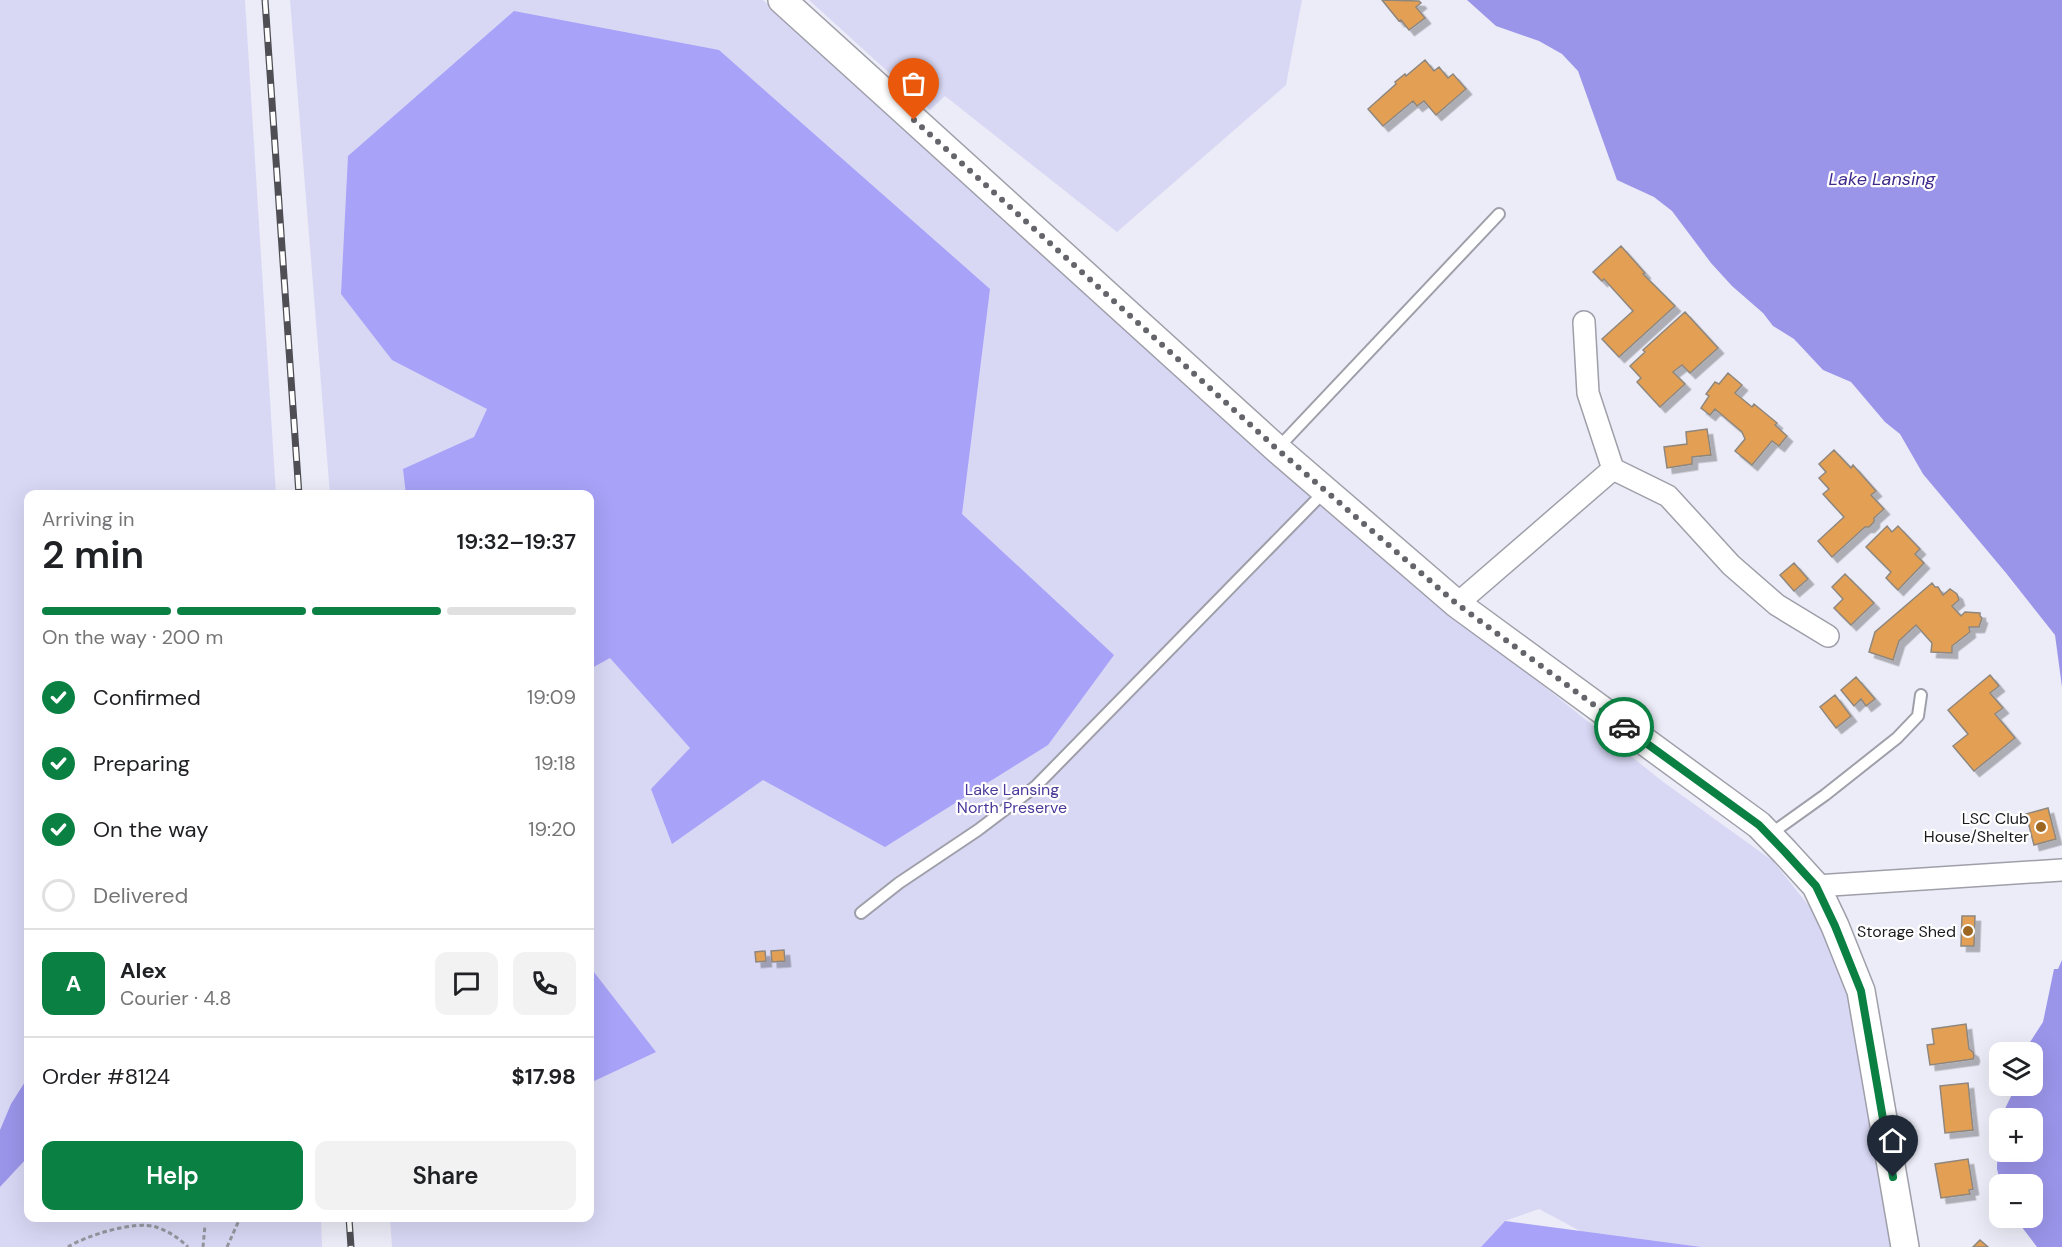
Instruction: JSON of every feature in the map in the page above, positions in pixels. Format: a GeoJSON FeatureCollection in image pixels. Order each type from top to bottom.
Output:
{"type":"FeatureCollection","features":[{"type":"Feature","properties":{"kind":"street"},"geometry":{"type":"LineString","coordinates":[[782,0],[1325,491],[1457,604],[1749,818],[1816,886],[1861,991],[1905,1247]]}},
{"type":"Feature","properties":{"kind":"street"},"geometry":{"type":"LineString","coordinates":[[1584,322],[1587,393],[1613,469],[1668,496],[1731,565],[1777,605],[1828,636]]}},
{"type":"Feature","properties":{"kind":"street"},"geometry":{"type":"LineString","coordinates":[[1457,604],[1613,469]]}},
{"type":"Feature","properties":{"kind":"street"},"geometry":{"type":"LineString","coordinates":[[1816,886],[2062,870]]}},
{"type":"Feature","properties":{"kind":"lane"},"geometry":{"type":"LineString","coordinates":[[1277,449],[1498,214]]}},
{"type":"Feature","properties":{"kind":"lane"},"geometry":{"type":"LineString","coordinates":[[861,913],[899,882],[978,830],[1036,786],[1325,491]]}},
{"type":"Feature","properties":{"kind":"lane"},"geometry":{"type":"LineString","coordinates":[[1769,836],[1826,795],[1897,738],[1918,716],[1921,695]]}},
{"type":"Feature","properties":{"kind":"path"},"geometry":{"type":"LineString","coordinates":[[227,1247],[238,1222]]}},
{"type":"Feature","properties":{"kind":"path"},"geometry":{"type":"LineString","coordinates":[[203,1247],[205,1225]]}},
{"type":"Feature","properties":{"kind":"path"},"geometry":{"type":"LineString","coordinates":[[68,1247],[92,1236],[134,1226],[154,1226],[180,1239],[188,1247]]}},
{"type":"Feature","properties":{"kind":"green space"},"geometry":{"type":"Polygon","coordinates":[[[0,0],[245,0],[276,490],[24,490],[24,1120],[0,1148],[0,0]]]}},
{"type":"Feature","properties":{"kind":"green space","name":"Lake Lansing North Preserve"},"geometry":{"type":"Polygon","coordinates":[[[290,0],[763,0],[1334,518],[1662,781],[1773,861],[1813,911],[1852,999],[1892,1247],[1610,1247],[1539,1209],[1505,1221],[1481,1247],[392,1247],[390,1222],[594,1222],[594,490],[330,490],[290,0]]]}},
{"type":"Feature","properties":{"kind":"green space"},"geometry":{"type":"Polygon","coordinates":[[[809,0],[1302,0],[1286,85],[1117,232],[945,96],[930,110],[809,0]]]}},
{"type":"Feature","properties":{"kind":"green space"},"geometry":{"type":"Polygon","coordinates":[[[24,1161],[24,1222],[321,1222],[322,1247],[0,1247],[0,1187],[24,1161]]]}},
{"type":"Feature","properties":{"kind":"shaded area"},"geometry":{"type":"Polygon","coordinates":[[[514,11],[719,50],[990,289],[962,514],[1114,655],[1048,745],[885,847],[763,780],[672,844],[651,789],[690,748],[610,658],[594,667],[594,490],[405,490],[403,469],[474,437],[487,409],[392,360],[341,294],[348,156],[514,11]]]}},
{"type":"Feature","properties":{"kind":"shaded area"},"geometry":{"type":"Polygon","coordinates":[[[594,972],[656,1052],[594,1081],[594,972]]]}},
{"type":"Feature","properties":{"kind":"shaded area"},"geometry":{"type":"Polygon","coordinates":[[[1505,1221],[1701,1247],[1481,1247],[1505,1221]]]}},
{"type":"Feature","properties":{"kind":"water","name":"Lake Lansing"},"geometry":{"type":"Polygon","coordinates":[[[1467,0],[2062,0],[2062,687],[2055,635],[1923,474],[1900,434],[1885,422],[1851,382],[1823,370],[1794,339],[1773,326],[1763,313],[1732,286],[1711,263],[1672,211],[1654,197],[1617,180],[1578,71],[1562,54],[1539,41],[1496,26],[1467,0]]]}},
{"type":"Feature","properties":{"kind":"water"},"geometry":{"type":"Polygon","coordinates":[[[2062,960],[2062,1247],[2037,1247],[2023,1228],[2043,1228],[2043,1174],[1998,1174],[1997,1162],[2043,1162],[2043,1108],[2005,1108],[2011,1096],[2043,1096],[2043,1042],[2030,1042],[2043,1022],[2054,969],[2058,969],[2062,960]]]}},
{"type":"Feature","properties":{"kind":"water"},"geometry":{"type":"Polygon","coordinates":[[[24,1083],[24,1161],[0,1187],[0,1130],[11,1104],[24,1083]]]}},
{"type":"Feature","properties":{"kind":"building"},"geometry":{"type":"Polygon","coordinates":[[[1382,0],[1419,1],[1421,3],[1416,7],[1425,18],[1409,30],[1382,0]]]}},
{"type":"Feature","properties":{"kind":"building"},"geometry":{"type":"Polygon","coordinates":[[[1425,60],[1434,71],[1439,67],[1448,78],[1453,74],[1466,89],[1436,115],[1424,101],[1417,106],[1413,101],[1383,126],[1368,109],[1396,84],[1395,82],[1425,60]]]}},
{"type":"Feature","properties":{"kind":"building"},"geometry":{"type":"Polygon","coordinates":[[[1621,246],[1645,273],[1643,274],[1675,306],[1619,357],[1602,339],[1633,311],[1604,279],[1602,281],[1593,272],[1621,246]]]}},
{"type":"Feature","properties":{"kind":"building"},"geometry":{"type":"Polygon","coordinates":[[[1685,312],[1718,348],[1690,373],[1682,365],[1673,372],[1685,384],[1660,407],[1637,382],[1641,378],[1630,366],[1645,352],[1643,350],[1685,312]]]}},
{"type":"Feature","properties":{"kind":"building"},"geometry":{"type":"Polygon","coordinates":[[[1728,373],[1742,385],[1735,393],[1752,407],[1754,404],[1777,423],[1775,425],[1787,436],[1779,446],[1772,441],[1752,465],[1735,451],[1745,439],[1742,432],[1715,409],[1710,415],[1701,408],[1709,396],[1706,394],[1715,382],[1719,384],[1728,373]]]}},
{"type":"Feature","properties":{"kind":"building"},"geometry":{"type":"Polygon","coordinates":[[[1707,429],[1711,455],[1692,457],[1692,464],[1667,468],[1664,447],[1687,444],[1686,432],[1707,429]]]}},
{"type":"Feature","properties":{"kind":"building"},"geometry":{"type":"Polygon","coordinates":[[[1834,450],[1851,468],[1853,465],[1876,491],[1871,495],[1884,509],[1874,518],[1874,522],[1869,527],[1865,527],[1832,557],[1818,541],[1844,517],[1823,494],[1829,489],[1819,478],[1826,472],[1819,464],[1834,450]]]}},
{"type":"Feature","properties":{"kind":"building"},"geometry":{"type":"Polygon","coordinates":[[[1887,526],[1892,532],[1898,526],[1920,549],[1915,554],[1924,563],[1898,590],[1886,578],[1891,572],[1866,547],[1887,526]]]}},
{"type":"Feature","properties":{"kind":"building"},"geometry":{"type":"Polygon","coordinates":[[[1794,563],[1808,579],[1794,591],[1780,575],[1794,563]]]}},
{"type":"Feature","properties":{"kind":"building"},"geometry":{"type":"Polygon","coordinates":[[[1845,574],[1874,603],[1851,625],[1834,608],[1843,599],[1832,587],[1845,574]]]}},
{"type":"Feature","properties":{"kind":"building"},"geometry":{"type":"Polygon","coordinates":[[[1932,583],[1943,595],[1950,589],[1957,594],[1959,600],[1952,606],[1961,616],[1965,612],[1980,613],[1982,618],[1979,627],[1969,627],[1970,632],[1952,646],[1952,653],[1931,652],[1932,643],[1916,625],[1899,641],[1893,660],[1869,652],[1875,632],[1932,583]]]}},
{"type":"Feature","properties":{"kind":"building"},"geometry":{"type":"Polygon","coordinates":[[[1990,675],[1999,686],[1990,693],[2003,708],[1995,714],[2015,738],[1974,771],[1953,746],[1968,734],[1948,710],[1990,675]]]}},
{"type":"Feature","properties":{"kind":"building"},"geometry":{"type":"Polygon","coordinates":[[[1856,677],[1875,699],[1866,706],[1861,699],[1854,706],[1841,690],[1856,677]]]}},
{"type":"Feature","properties":{"kind":"building"},"geometry":{"type":"Polygon","coordinates":[[[1835,695],[1851,716],[1836,728],[1820,707],[1835,695]]]}},
{"type":"Feature","properties":{"kind":"building","name":"LSC Club House/Shelter"},"geometry":{"type":"Polygon","coordinates":[[[2048,808],[2056,839],[2034,845],[2026,814],[2048,808]]]}},
{"type":"Feature","properties":{"kind":"building","name":"Storage Shed"},"geometry":{"type":"Polygon","coordinates":[[[1962,916],[1975,916],[1974,946],[1961,946],[1962,916]]]}},
{"type":"Feature","properties":{"kind":"building"},"geometry":{"type":"Polygon","coordinates":[[[784,950],[785,961],[772,962],[771,951],[784,950]]]}},
{"type":"Feature","properties":{"kind":"building"},"geometry":{"type":"Polygon","coordinates":[[[765,951],[766,961],[756,962],[755,952],[765,951]]]}},
{"type":"Feature","properties":{"kind":"building"},"geometry":{"type":"Polygon","coordinates":[[[1966,1024],[1969,1049],[1973,1052],[1973,1059],[1930,1065],[1927,1045],[1934,1044],[1932,1029],[1966,1024]]]}},
{"type":"Feature","properties":{"kind":"building"},"geometry":{"type":"Polygon","coordinates":[[[1968,1083],[1973,1130],[1945,1133],[1940,1086],[1968,1083]]]}},
{"type":"Feature","properties":{"kind":"building"},"geometry":{"type":"Polygon","coordinates":[[[1968,1159],[1973,1189],[1969,1190],[1970,1194],[1941,1198],[1935,1164],[1968,1159]]]}},
{"type":"Feature","properties":{"kind":"building"},"geometry":{"type":"Polygon","coordinates":[[[1980,1240],[1988,1247],[1973,1247],[1980,1240]]]}},
{"type":"Feature","properties":{"kind":"railway"},"geometry":{"type":"LineString","coordinates":[[265,0],[299,490]]}},
{"type":"Feature","properties":{"kind":"railway"},"geometry":{"type":"LineString","coordinates":[[349,1222],[351,1247]]}},
{"type":"Feature","properties":{"kind":"way so far"},"geometry":{"type":"LineString","coordinates":[[914,120],[1277,449],[1457,604],[1624,727]]}},
{"type":"Feature","properties":{"kind":"place","name":"LSC Club House/Shelter"},"geometry":{"type":"Point","coordinates":[2041,827]}},
{"type":"Feature","properties":{"kind":"place","name":"Storage Shed"},"geometry":{"type":"Point","coordinates":[1968,931]}},
{"type":"Feature","properties":{"kind":"route"},"geometry":{"type":"LineString","coordinates":[[1624,727],[1759,825],[1816,886],[1861,991],[1893,1177]]}}]}
